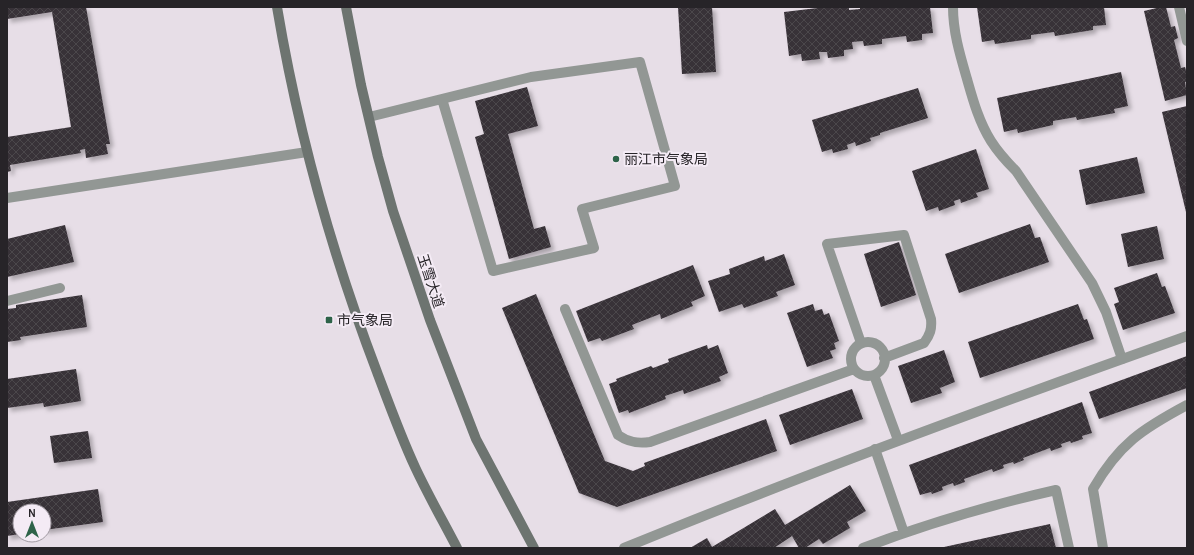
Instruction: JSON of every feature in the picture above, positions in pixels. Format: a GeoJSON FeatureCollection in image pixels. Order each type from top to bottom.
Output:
{"type":"FeatureCollection","features":[{"type":"Feature","properties":{"kind":"main road"},"geometry":{"type":"LineString","coordinates":[[278,7],[295,99],[307,152],[329,230],[368,350],[415,467],[457,548]]}},
{"type":"Feature","properties":{"kind":"main road","name":"玉雪大道"},"geometry":{"type":"LineString","coordinates":[[346,7],[378,157],[393,212],[430,320],[452,381],[476,439],[534,548]]}},
{"type":"Feature","properties":{"kind":"street"},"geometry":{"type":"LineString","coordinates":[[953,7],[954,28],[958,48],[982,126],[991,142],[1016,171],[1092,283],[1106,312],[1122,359]]}},
{"type":"Feature","properties":{"kind":"street"},"geometry":{"type":"LineString","coordinates":[[1179,7],[1187,41]]}},
{"type":"Feature","properties":{"kind":"street"},"geometry":{"type":"LineString","coordinates":[[369,117],[531,77],[640,62],[675,186],[582,209],[594,248],[493,271],[442,99]]}},
{"type":"Feature","properties":{"kind":"street"},"geometry":{"type":"LineString","coordinates":[[7,198],[307,152]]}},
{"type":"Feature","properties":{"kind":"street"},"geometry":{"type":"LineString","coordinates":[[861,343],[827,244],[904,235],[931,319],[931,332],[924,343],[884,358]]}},
{"type":"Feature","properties":{"kind":"street"},"geometry":{"type":"LineString","coordinates":[[7,301],[60,288]]}},
{"type":"Feature","properties":{"kind":"street"},"geometry":{"type":"LineString","coordinates":[[565,309],[618,435],[634,443],[650,442],[854,369]]}},
{"type":"Feature","properties":{"kind":"street"},"geometry":{"type":"LineString","coordinates":[[624,548],[717,510],[898,440],[1187,336]]}},
{"type":"Feature","properties":{"kind":"street"},"geometry":{"type":"LineString","coordinates":[[868,342],[881,348],[884,358],[882,368],[878,373],[865,376],[859,374],[854,369],[850,357],[852,351],[861,343],[868,342]]}},
{"type":"Feature","properties":{"kind":"street"},"geometry":{"type":"LineString","coordinates":[[874,375],[898,440]]}},
{"type":"Feature","properties":{"kind":"street"},"geometry":{"type":"LineString","coordinates":[[1104,548],[1093,489],[1103,471],[1128,443],[1150,426],[1187,405]]}},
{"type":"Feature","properties":{"kind":"street"},"geometry":{"type":"LineString","coordinates":[[875,449],[904,533]]}},
{"type":"Feature","properties":{"kind":"street"},"geometry":{"type":"LineString","coordinates":[[863,548],[904,533],[1001,503],[1056,490],[1069,548]]}},
{"type":"Feature","properties":{"kind":"building"},"geometry":{"type":"Polygon","coordinates":[[[7,7],[86,7],[110,144],[106,144],[108,154],[86,158],[85,149],[80,150],[81,153],[10,165],[11,171],[7,172],[7,137],[71,127],[52,12],[7,19],[7,7]]]}},
{"type":"Feature","properties":{"kind":"building"},"geometry":{"type":"Polygon","coordinates":[[[678,7],[712,7],[716,72],[682,74],[678,7]]]}},
{"type":"Feature","properties":{"kind":"building"},"geometry":{"type":"Polygon","coordinates":[[[826,7],[849,7],[849,10],[860,9],[860,7],[930,7],[933,33],[922,34],[922,40],[907,42],[906,36],[882,39],[882,44],[864,46],[863,41],[852,42],[853,49],[844,50],[844,56],[828,58],[827,52],[819,52],[820,59],[802,61],[801,54],[789,56],[784,12],[826,7]]]}},
{"type":"Feature","properties":{"kind":"building"},"geometry":{"type":"Polygon","coordinates":[[[977,7],[1104,7],[1106,25],[1093,26],[1093,30],[1055,36],[1054,32],[1031,35],[1031,39],[995,44],[994,40],[982,42],[977,7]]]}},
{"type":"Feature","properties":{"kind":"building"},"geometry":{"type":"Polygon","coordinates":[[[1166,7],[1171,27],[1175,26],[1178,38],[1174,40],[1181,68],[1185,67],[1187,74],[1187,82],[1185,82],[1187,95],[1165,101],[1144,11],[1166,7]]]}},
{"type":"Feature","properties":{"kind":"building"},"geometry":{"type":"Polygon","coordinates":[[[1121,72],[1128,106],[1114,109],[1115,113],[1077,120],[1076,117],[1053,121],[1053,125],[1018,133],[1017,129],[1004,132],[997,98],[1121,72]]]}},
{"type":"Feature","properties":{"kind":"building"},"geometry":{"type":"Polygon","coordinates":[[[527,87],[538,126],[508,134],[534,229],[545,226],[551,247],[509,259],[475,137],[484,134],[475,101],[527,87]]]}},
{"type":"Feature","properties":{"kind":"building"},"geometry":{"type":"Polygon","coordinates":[[[918,88],[928,118],[880,133],[880,135],[870,138],[871,141],[856,146],[855,142],[847,145],[848,149],[833,153],[832,149],[822,152],[812,120],[918,88]]]}},
{"type":"Feature","properties":{"kind":"building"},"geometry":{"type":"Polygon","coordinates":[[[1187,106],[1187,212],[1186,212],[1162,112],[1187,106]]]}},
{"type":"Feature","properties":{"kind":"building"},"geometry":{"type":"Polygon","coordinates":[[[976,149],[989,189],[976,193],[978,197],[961,203],[960,199],[954,201],[955,205],[939,211],[938,207],[926,211],[912,171],[976,149]]]}},
{"type":"Feature","properties":{"kind":"building"},"geometry":{"type":"Polygon","coordinates":[[[1137,157],[1145,193],[1086,205],[1079,170],[1137,157]]]}},
{"type":"Feature","properties":{"kind":"building"},"geometry":{"type":"Polygon","coordinates":[[[1030,224],[1035,238],[1040,237],[1049,262],[959,293],[945,254],[1030,224]]]}},
{"type":"Feature","properties":{"kind":"building"},"geometry":{"type":"Polygon","coordinates":[[[65,225],[74,262],[7,277],[7,239],[65,225]]]}},
{"type":"Feature","properties":{"kind":"building"},"geometry":{"type":"Polygon","coordinates":[[[1157,226],[1164,259],[1128,267],[1121,234],[1157,226]]]}},
{"type":"Feature","properties":{"kind":"building"},"geometry":{"type":"Polygon","coordinates":[[[899,242],[916,295],[881,307],[864,254],[899,242]]]}},
{"type":"Feature","properties":{"kind":"building"},"geometry":{"type":"Polygon","coordinates":[[[784,254],[795,285],[776,292],[778,296],[744,308],[742,304],[719,312],[708,281],[730,274],[729,269],[764,256],[765,261],[784,254]]]}},
{"type":"Feature","properties":{"kind":"building"},"geometry":{"type":"Polygon","coordinates":[[[693,265],[705,296],[691,302],[693,306],[661,319],[660,314],[632,325],[634,329],[602,341],[600,338],[588,342],[576,311],[693,265]]]}},
{"type":"Feature","properties":{"kind":"building"},"geometry":{"type":"Polygon","coordinates":[[[1157,273],[1162,287],[1165,286],[1175,313],[1123,330],[1114,304],[1119,302],[1114,288],[1157,273]]]}},
{"type":"Feature","properties":{"kind":"building"},"geometry":{"type":"Polygon","coordinates":[[[536,294],[605,461],[633,471],[645,466],[644,463],[766,419],[777,451],[617,507],[579,493],[502,308],[536,294]]]}},
{"type":"Feature","properties":{"kind":"building"},"geometry":{"type":"Polygon","coordinates":[[[82,295],[87,327],[20,337],[21,340],[7,342],[7,309],[16,308],[16,305],[82,295]]]}},
{"type":"Feature","properties":{"kind":"building"},"geometry":{"type":"Polygon","coordinates":[[[813,304],[815,311],[822,309],[824,315],[829,313],[839,341],[834,343],[836,349],[830,351],[833,358],[807,367],[787,313],[813,304]]]}},
{"type":"Feature","properties":{"kind":"building"},"geometry":{"type":"Polygon","coordinates":[[[1078,304],[1084,320],[1087,319],[1094,339],[980,378],[968,342],[1078,304]]]}},
{"type":"Feature","properties":{"kind":"building"},"geometry":{"type":"Polygon","coordinates":[[[707,345],[708,349],[718,345],[728,373],[719,377],[721,381],[684,394],[683,390],[665,396],[666,399],[629,413],[628,410],[619,413],[609,384],[617,381],[616,379],[651,366],[653,368],[669,362],[668,359],[707,345]]]}},
{"type":"Feature","properties":{"kind":"building"},"geometry":{"type":"Polygon","coordinates":[[[944,350],[955,382],[940,388],[942,393],[911,403],[898,366],[944,350]]]}},
{"type":"Feature","properties":{"kind":"building"},"geometry":{"type":"Polygon","coordinates":[[[1187,356],[1187,388],[1099,419],[1089,392],[1187,356]]]}},
{"type":"Feature","properties":{"kind":"building"},"geometry":{"type":"Polygon","coordinates":[[[76,369],[81,401],[44,407],[43,403],[7,408],[7,379],[76,369]]]}},
{"type":"Feature","properties":{"kind":"building"},"geometry":{"type":"Polygon","coordinates":[[[852,389],[863,419],[790,445],[779,415],[852,389]]]}},
{"type":"Feature","properties":{"kind":"building"},"geometry":{"type":"Polygon","coordinates":[[[1082,402],[1092,433],[1082,436],[1083,439],[1071,443],[1070,441],[1061,444],[1062,447],[1051,451],[1050,448],[1023,458],[1024,460],[1014,464],[1013,462],[1003,465],[1004,468],[993,472],[992,469],[964,479],[965,482],[954,486],[953,483],[942,487],[943,490],[932,494],[931,492],[920,495],[909,465],[1082,402]]]}},
{"type":"Feature","properties":{"kind":"building"},"geometry":{"type":"Polygon","coordinates":[[[88,431],[92,458],[54,463],[50,436],[88,431]]]}},
{"type":"Feature","properties":{"kind":"building"},"geometry":{"type":"Polygon","coordinates":[[[850,485],[866,511],[847,522],[850,528],[823,544],[819,539],[805,548],[799,548],[792,536],[774,548],[690,548],[707,538],[712,547],[775,509],[785,525],[850,485]]]}},
{"type":"Feature","properties":{"kind":"building"},"geometry":{"type":"Polygon","coordinates":[[[98,489],[103,522],[52,529],[52,503],[12,503],[12,535],[7,536],[7,502],[98,489]]]}},
{"type":"Feature","properties":{"kind":"building"},"geometry":{"type":"Polygon","coordinates":[[[1050,524],[1056,548],[944,548],[944,547],[1050,524]]]}},
{"type":"Feature","properties":{"kind":"place","name":"丽江市气象局"},"geometry":{"type":"Point","coordinates":[616,159]}},
{"type":"Feature","properties":{"kind":"place","name":"市气象局"},"geometry":{"type":"Point","coordinates":[329,320]}}]}
